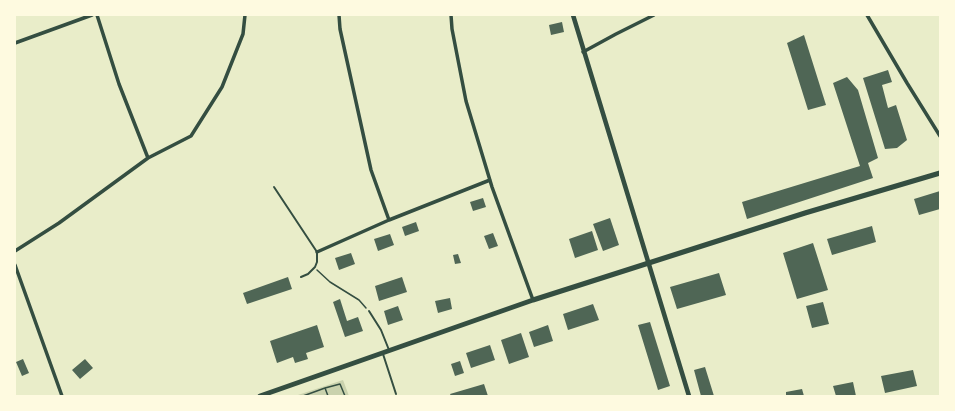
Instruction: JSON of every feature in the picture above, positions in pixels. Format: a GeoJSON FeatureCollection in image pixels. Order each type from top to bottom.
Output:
{"type":"FeatureCollection","features":[{"type":"Feature","properties":{"kind":"main road"},"geometry":{"type":"LineString","coordinates":[[260,396],[533,300],[798,215],[940,173]]}},
{"type":"Feature","properties":{"kind":"street"},"geometry":{"type":"LineString","coordinates":[[15,43],[92,15]]}},
{"type":"Feature","properties":{"kind":"street"},"geometry":{"type":"LineString","coordinates":[[97,15],[119,84],[148,158]]}},
{"type":"Feature","properties":{"kind":"street"},"geometry":{"type":"LineString","coordinates":[[15,251],[59,223],[148,158],[191,136],[222,87],[243,34],[245,15]]}},
{"type":"Feature","properties":{"kind":"street"},"geometry":{"type":"LineString","coordinates":[[339,15],[340,29],[369,164],[389,220]]}},
{"type":"Feature","properties":{"kind":"street"},"geometry":{"type":"LineString","coordinates":[[451,15],[452,29],[466,101],[490,180],[533,300]]}},
{"type":"Feature","properties":{"kind":"street"},"geometry":{"type":"LineString","coordinates":[[572,15],[689,396]]}},
{"type":"Feature","properties":{"kind":"street"},"geometry":{"type":"LineString","coordinates":[[583,52],[654,15]]}},
{"type":"Feature","properties":{"kind":"street"},"geometry":{"type":"LineString","coordinates":[[867,15],[940,136]]}},
{"type":"Feature","properties":{"kind":"street"},"geometry":{"type":"LineString","coordinates":[[317,252],[389,220],[490,180]]}},
{"type":"Feature","properties":{"kind":"street"},"geometry":{"type":"LineString","coordinates":[[15,265],[62,396]]}},
{"type":"Feature","properties":{"kind":"lane"},"geometry":{"type":"LineString","coordinates":[[274,187],[317,252],[317,262],[315,267],[308,274],[301,277]]}},
{"type":"Feature","properties":{"kind":"lane"},"geometry":{"type":"LineString","coordinates":[[369,311],[383,334],[389,350]]}},
{"type":"Feature","properties":{"kind":"lane"},"geometry":{"type":"LineString","coordinates":[[382,352],[396,394]]}},
{"type":"Feature","properties":{"kind":"path"},"geometry":{"type":"LineString","coordinates":[[315,267],[330,282],[359,300],[369,311]]}},
{"type":"Feature","properties":{"kind":"path"},"geometry":{"type":"LineString","coordinates":[[303,396],[340,384],[345,396]]}},
{"type":"Feature","properties":{"kind":"path"},"geometry":{"type":"LineString","coordinates":[[325,388],[328,396]]}},
{"type":"Feature","properties":{"kind":"green space"},"geometry":{"type":"Polygon","coordinates":[[[343,380],[349,396],[295,396],[343,380]]]}},
{"type":"Feature","properties":{"kind":"building"},"geometry":{"type":"Polygon","coordinates":[[[562,22],[564,32],[551,35],[549,25],[562,22]]]}},
{"type":"Feature","properties":{"kind":"building"},"geometry":{"type":"Polygon","coordinates":[[[804,35],[826,105],[808,110],[787,43],[804,35]]]}},
{"type":"Feature","properties":{"kind":"building"},"geometry":{"type":"Polygon","coordinates":[[[888,70],[892,82],[882,85],[888,108],[896,105],[907,140],[897,148],[885,149],[863,78],[888,70]]]}},
{"type":"Feature","properties":{"kind":"building"},"geometry":{"type":"Polygon","coordinates":[[[847,77],[858,90],[878,158],[868,163],[873,178],[747,219],[742,202],[860,166],[833,83],[847,77]]]}},
{"type":"Feature","properties":{"kind":"building"},"geometry":{"type":"Polygon","coordinates":[[[940,191],[940,209],[919,215],[914,199],[940,191]]]}},
{"type":"Feature","properties":{"kind":"building"},"geometry":{"type":"Polygon","coordinates":[[[483,198],[486,207],[473,211],[470,202],[483,198]]]}},
{"type":"Feature","properties":{"kind":"building"},"geometry":{"type":"Polygon","coordinates":[[[610,218],[619,245],[603,251],[593,224],[610,218]]]}},
{"type":"Feature","properties":{"kind":"building"},"geometry":{"type":"Polygon","coordinates":[[[416,222],[419,231],[405,236],[402,227],[416,222]]]}},
{"type":"Feature","properties":{"kind":"building"},"geometry":{"type":"Polygon","coordinates":[[[872,226],[876,242],[832,255],[827,239],[872,226]]]}},
{"type":"Feature","properties":{"kind":"building"},"geometry":{"type":"Polygon","coordinates":[[[592,231],[598,250],[575,258],[569,239],[592,231]]]}},
{"type":"Feature","properties":{"kind":"building"},"geometry":{"type":"Polygon","coordinates":[[[493,233],[498,246],[489,249],[484,236],[493,233]]]}},
{"type":"Feature","properties":{"kind":"building"},"geometry":{"type":"Polygon","coordinates":[[[390,234],[394,245],[378,251],[374,239],[390,234]]]}},
{"type":"Feature","properties":{"kind":"building"},"geometry":{"type":"Polygon","coordinates":[[[813,243],[828,290],[797,299],[783,253],[813,243]]]}},
{"type":"Feature","properties":{"kind":"building"},"geometry":{"type":"Polygon","coordinates":[[[351,253],[355,264],[339,270],[335,258],[351,253]]]}},
{"type":"Feature","properties":{"kind":"building"},"geometry":{"type":"Polygon","coordinates":[[[458,254],[461,263],[455,264],[453,255],[458,254]]]}},
{"type":"Feature","properties":{"kind":"building"},"geometry":{"type":"Polygon","coordinates":[[[719,273],[726,295],[677,309],[670,287],[719,273]]]}},
{"type":"Feature","properties":{"kind":"building"},"geometry":{"type":"Polygon","coordinates":[[[288,277],[292,289],[247,304],[243,293],[288,277]]]}},
{"type":"Feature","properties":{"kind":"building"},"geometry":{"type":"Polygon","coordinates":[[[402,277],[407,292],[379,301],[375,286],[402,277]]]}},
{"type":"Feature","properties":{"kind":"building"},"geometry":{"type":"Polygon","coordinates":[[[450,298],[452,309],[438,313],[435,301],[450,298]]]}},
{"type":"Feature","properties":{"kind":"building"},"geometry":{"type":"Polygon","coordinates":[[[340,299],[347,321],[358,317],[363,331],[345,337],[333,302],[340,299]]]}},
{"type":"Feature","properties":{"kind":"building"},"geometry":{"type":"Polygon","coordinates":[[[823,302],[829,324],[812,328],[806,306],[823,302]]]}},
{"type":"Feature","properties":{"kind":"building"},"geometry":{"type":"Polygon","coordinates":[[[593,304],[599,320],[568,330],[563,314],[593,304]]]}},
{"type":"Feature","properties":{"kind":"building"},"geometry":{"type":"Polygon","coordinates":[[[398,306],[403,320],[388,325],[384,311],[398,306]]]}},
{"type":"Feature","properties":{"kind":"building"},"geometry":{"type":"Polygon","coordinates":[[[650,322],[670,386],[658,390],[638,325],[650,322]]]}},
{"type":"Feature","properties":{"kind":"building"},"geometry":{"type":"Polygon","coordinates":[[[317,325],[324,347],[306,353],[308,359],[295,363],[293,357],[277,363],[270,341],[317,325]]]}},
{"type":"Feature","properties":{"kind":"building"},"geometry":{"type":"Polygon","coordinates":[[[548,325],[553,341],[534,347],[529,332],[548,325]]]}},
{"type":"Feature","properties":{"kind":"building"},"geometry":{"type":"Polygon","coordinates":[[[521,333],[529,357],[509,364],[501,340],[521,333]]]}},
{"type":"Feature","properties":{"kind":"building"},"geometry":{"type":"Polygon","coordinates":[[[490,345],[495,360],[471,368],[466,353],[490,345]]]}},
{"type":"Feature","properties":{"kind":"building"},"geometry":{"type":"Polygon","coordinates":[[[23,359],[29,373],[22,376],[16,362],[23,359]]]}},
{"type":"Feature","properties":{"kind":"building"},"geometry":{"type":"Polygon","coordinates":[[[85,359],[93,368],[80,379],[72,370],[85,359]]]}},
{"type":"Feature","properties":{"kind":"building"},"geometry":{"type":"Polygon","coordinates":[[[460,361],[464,373],[455,376],[451,364],[460,361]]]}},
{"type":"Feature","properties":{"kind":"building"},"geometry":{"type":"Polygon","coordinates":[[[705,367],[714,396],[701,396],[694,370],[705,367]]]}},
{"type":"Feature","properties":{"kind":"building"},"geometry":{"type":"Polygon","coordinates":[[[913,370],[917,386],[885,393],[881,376],[913,370]]]}},
{"type":"Feature","properties":{"kind":"building"},"geometry":{"type":"Polygon","coordinates":[[[853,382],[856,396],[836,396],[833,386],[853,382]]]}},
{"type":"Feature","properties":{"kind":"building"},"geometry":{"type":"Polygon","coordinates":[[[484,384],[488,396],[451,396],[450,394],[484,384]]]}},
{"type":"Feature","properties":{"kind":"building"},"geometry":{"type":"Polygon","coordinates":[[[802,389],[804,396],[786,396],[786,392],[802,389]]]}}]}
